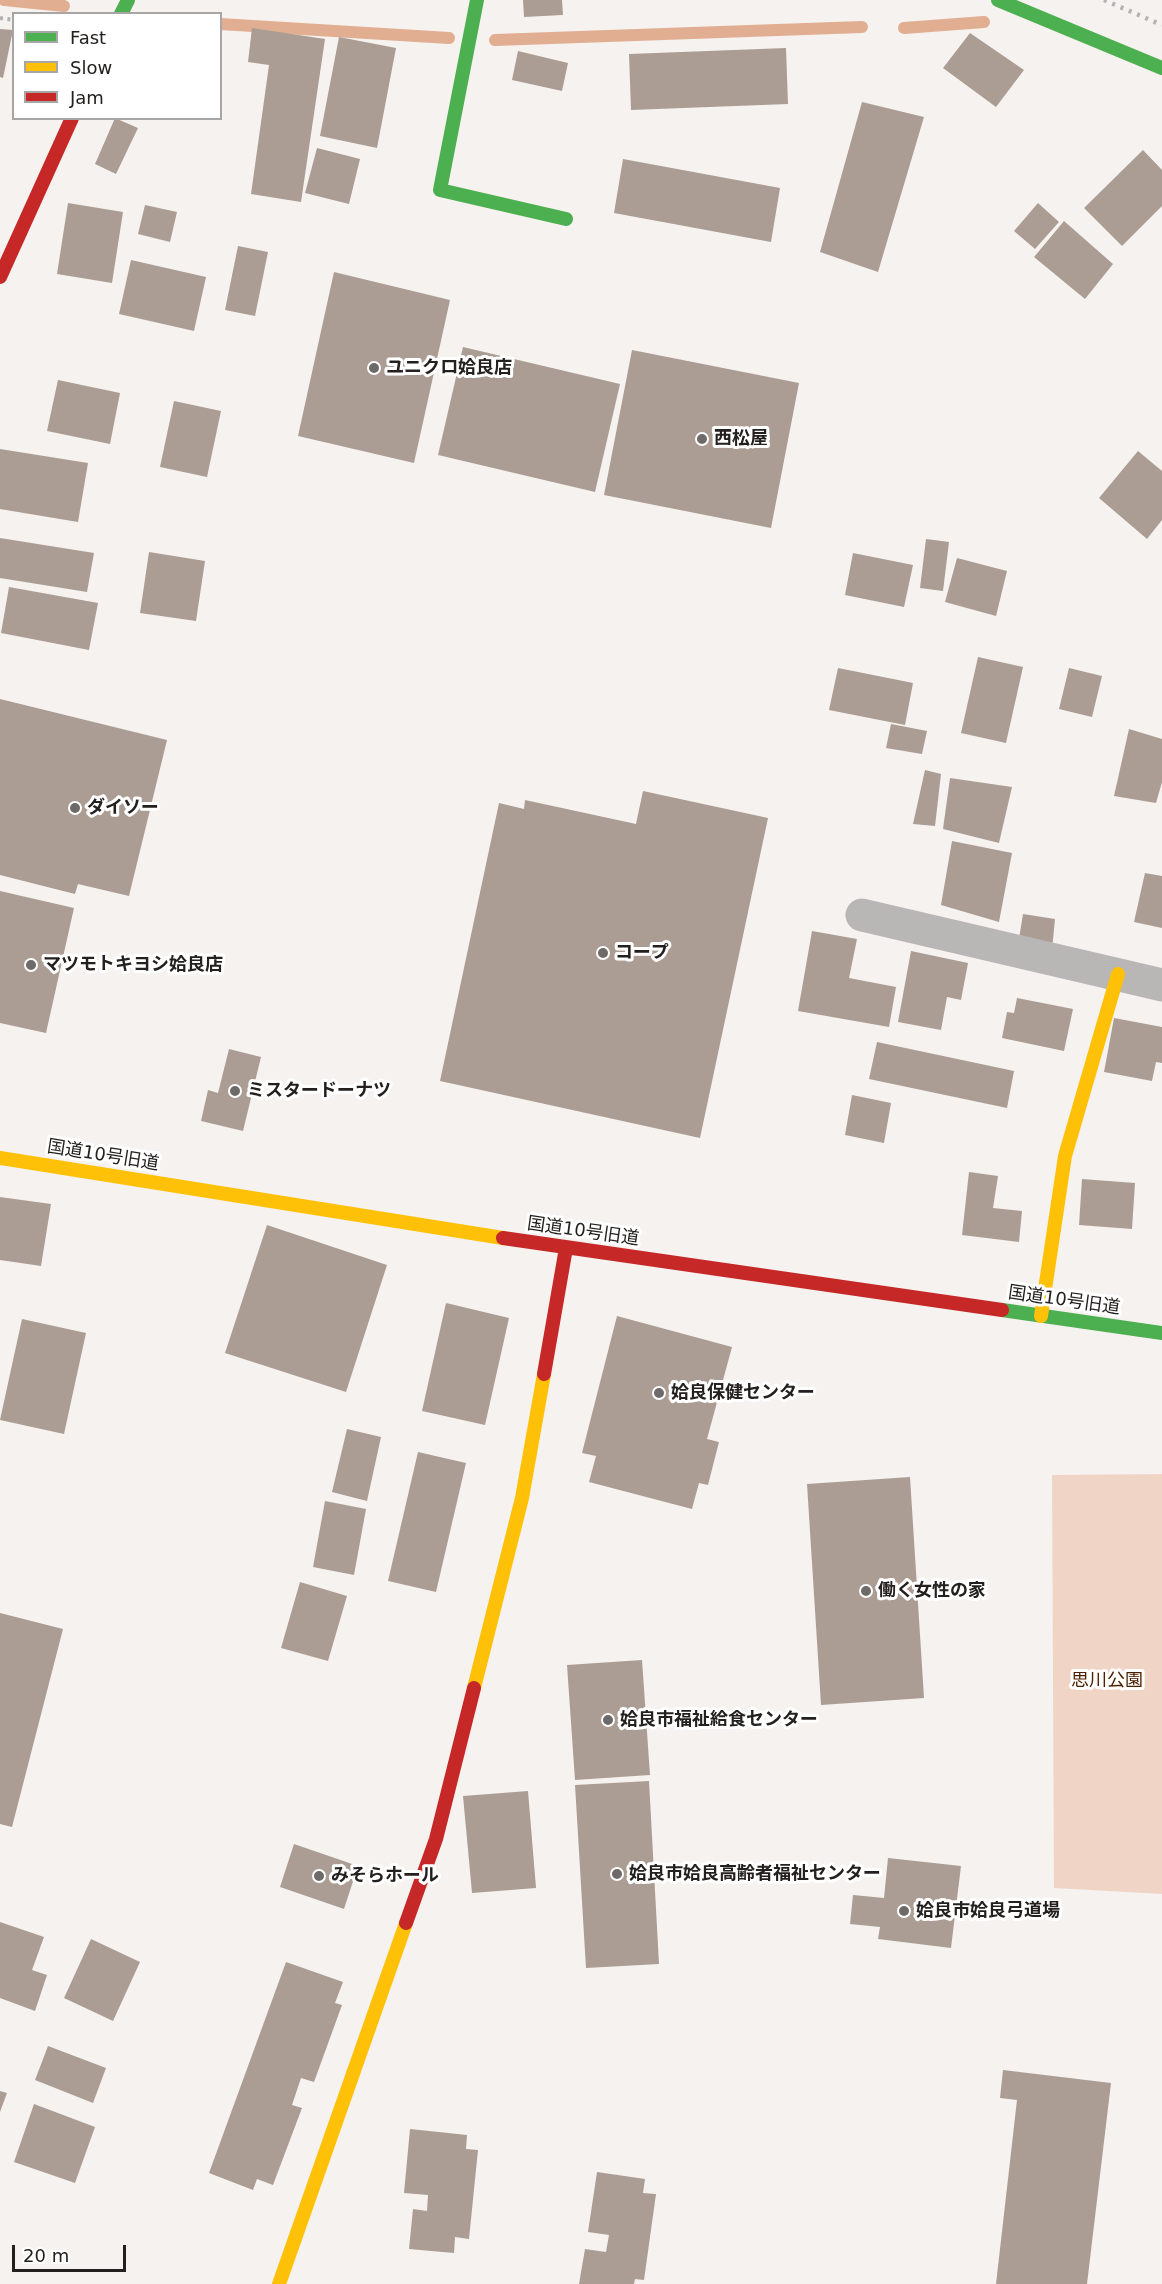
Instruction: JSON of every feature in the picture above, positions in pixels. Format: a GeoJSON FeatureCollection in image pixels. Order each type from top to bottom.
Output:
{"type":"FeatureCollection","features":[{"type":"Feature","properties":{"kind":"street"},"geometry":{"type":"LineString","coordinates":[[477,0],[440,190],[566,219]]}},
{"type":"Feature","properties":{"kind":"street"},"geometry":{"type":"LineString","coordinates":[[998,0],[1162,68]]}},
{"type":"Feature","properties":{"kind":"street"},"geometry":{"type":"LineString","coordinates":[[0,277],[71,120]]}},
{"type":"Feature","properties":{"kind":"street"},"geometry":{"type":"LineString","coordinates":[[862,915],[1162,985]]}},
{"type":"Feature","properties":{"kind":"street"},"geometry":{"type":"LineString","coordinates":[[1041,1316],[1065,1156],[1118,974]]}},
{"type":"Feature","properties":{"kind":"street","name":"国道10号旧道"},"geometry":{"type":"LineString","coordinates":[[0,1158],[566,1248],[1162,1333]]}},
{"type":"Feature","properties":{"kind":"street"},"geometry":{"type":"LineString","coordinates":[[279,2284],[436,1839],[522,1498],[566,1248]]}},
{"type":"Feature","properties":{"kind":"green space","name":"思川公園"},"geometry":{"type":"Polygon","coordinates":[[[1162,1474],[1162,1894],[1054,1888],[1052,1475],[1162,1474]]]}},
{"type":"Feature","properties":{"kind":"building"},"geometry":{"type":"Polygon","coordinates":[[[523,0],[562,0],[563,15],[524,17],[523,0]]]}},
{"type":"Feature","properties":{"kind":"building"},"geometry":{"type":"Polygon","coordinates":[[[252,28],[325,39],[301,202],[251,194],[269,65],[248,62],[252,28]]]}},
{"type":"Feature","properties":{"kind":"building"},"geometry":{"type":"Polygon","coordinates":[[[0,29],[12,30],[3,78],[0,77],[0,29]]]}},
{"type":"Feature","properties":{"kind":"building"},"geometry":{"type":"Polygon","coordinates":[[[970,33],[1024,70],[996,107],[943,68],[970,33]]]}},
{"type":"Feature","properties":{"kind":"building"},"geometry":{"type":"Polygon","coordinates":[[[339,37],[396,48],[377,148],[320,136],[339,37]]]}},
{"type":"Feature","properties":{"kind":"building"},"geometry":{"type":"Polygon","coordinates":[[[786,48],[788,104],[631,110],[629,54],[786,48]]]}},
{"type":"Feature","properties":{"kind":"building"},"geometry":{"type":"Polygon","coordinates":[[[518,51],[568,63],[562,91],[512,80],[518,51]]]}},
{"type":"Feature","properties":{"kind":"building"},"geometry":{"type":"Polygon","coordinates":[[[862,102],[924,117],[878,272],[820,252],[862,102]]]}},
{"type":"Feature","properties":{"kind":"building"},"geometry":{"type":"Polygon","coordinates":[[[114,120],[138,128],[116,174],[95,164],[114,120]]]}},
{"type":"Feature","properties":{"kind":"building"},"geometry":{"type":"Polygon","coordinates":[[[317,148],[360,159],[349,204],[305,193],[317,148]]]}},
{"type":"Feature","properties":{"kind":"building"},"geometry":{"type":"Polygon","coordinates":[[[1143,150],[1162,170],[1162,206],[1122,246],[1084,208],[1143,150]]]}},
{"type":"Feature","properties":{"kind":"building"},"geometry":{"type":"Polygon","coordinates":[[[623,159],[780,188],[771,242],[614,213],[623,159]]]}},
{"type":"Feature","properties":{"kind":"building"},"geometry":{"type":"Polygon","coordinates":[[[68,203],[123,212],[112,283],[57,274],[68,203]]]}},
{"type":"Feature","properties":{"kind":"building"},"geometry":{"type":"Polygon","coordinates":[[[1038,203],[1059,222],[1035,249],[1014,231],[1038,203]]]}},
{"type":"Feature","properties":{"kind":"building"},"geometry":{"type":"Polygon","coordinates":[[[145,205],[177,212],[170,242],[138,234],[145,205]]]}},
{"type":"Feature","properties":{"kind":"building"},"geometry":{"type":"Polygon","coordinates":[[[1064,221],[1113,264],[1085,299],[1034,257],[1064,221]]]}},
{"type":"Feature","properties":{"kind":"building"},"geometry":{"type":"Polygon","coordinates":[[[238,246],[268,252],[255,316],[225,310],[238,246]]]}},
{"type":"Feature","properties":{"kind":"building"},"geometry":{"type":"Polygon","coordinates":[[[131,260],[206,277],[194,331],[119,314],[131,260]]]}},
{"type":"Feature","properties":{"kind":"building","name":"ユニクロ姶良店"},"geometry":{"type":"Polygon","coordinates":[[[334,272],[450,300],[414,463],[298,436],[334,272]]]}},
{"type":"Feature","properties":{"kind":"building"},"geometry":{"type":"Polygon","coordinates":[[[463,347],[620,384],[595,492],[438,455],[463,347]]]}},
{"type":"Feature","properties":{"kind":"building","name":"西松屋"},"geometry":{"type":"Polygon","coordinates":[[[632,350],[799,383],[771,528],[604,495],[632,350]]]}},
{"type":"Feature","properties":{"kind":"building"},"geometry":{"type":"Polygon","coordinates":[[[58,380],[120,393],[110,444],[47,431],[58,380]]]}},
{"type":"Feature","properties":{"kind":"building"},"geometry":{"type":"Polygon","coordinates":[[[174,401],[221,411],[207,477],[160,467],[174,401]]]}},
{"type":"Feature","properties":{"kind":"building"},"geometry":{"type":"Polygon","coordinates":[[[0,449],[88,463],[78,522],[0,509],[0,449]]]}},
{"type":"Feature","properties":{"kind":"building"},"geometry":{"type":"Polygon","coordinates":[[[1138,451],[1162,471],[1162,520],[1147,539],[1099,498],[1138,451]]]}},
{"type":"Feature","properties":{"kind":"building"},"geometry":{"type":"Polygon","coordinates":[[[0,538],[94,553],[87,592],[0,578],[0,538]]]}},
{"type":"Feature","properties":{"kind":"building"},"geometry":{"type":"Polygon","coordinates":[[[926,539],[949,542],[943,591],[920,588],[926,539]]]}},
{"type":"Feature","properties":{"kind":"building"},"geometry":{"type":"Polygon","coordinates":[[[149,552],[205,561],[196,621],[140,613],[149,552]]]}},
{"type":"Feature","properties":{"kind":"building"},"geometry":{"type":"Polygon","coordinates":[[[853,553],[913,565],[904,607],[845,595],[853,553]]]}},
{"type":"Feature","properties":{"kind":"building"},"geometry":{"type":"Polygon","coordinates":[[[957,558],[1007,571],[996,616],[945,602],[957,558]]]}},
{"type":"Feature","properties":{"kind":"building"},"geometry":{"type":"Polygon","coordinates":[[[9,587],[98,603],[89,650],[1,633],[9,587]]]}},
{"type":"Feature","properties":{"kind":"building"},"geometry":{"type":"Polygon","coordinates":[[[978,657],[1023,667],[1006,743],[961,733],[978,657]]]}},
{"type":"Feature","properties":{"kind":"building"},"geometry":{"type":"Polygon","coordinates":[[[838,668],[913,683],[905,725],[829,710],[838,668]]]}},
{"type":"Feature","properties":{"kind":"building"},"geometry":{"type":"Polygon","coordinates":[[[1069,668],[1102,676],[1092,717],[1059,709],[1069,668]]]}},
{"type":"Feature","properties":{"kind":"building","name":"ダイソー"},"geometry":{"type":"Polygon","coordinates":[[[0,699],[167,740],[129,896],[78,884],[75,894],[0,875],[0,699]]]}},
{"type":"Feature","properties":{"kind":"building"},"geometry":{"type":"Polygon","coordinates":[[[891,724],[927,731],[922,754],[886,748],[891,724]]]}},
{"type":"Feature","properties":{"kind":"building"},"geometry":{"type":"Polygon","coordinates":[[[1129,729],[1162,739],[1162,782],[1156,803],[1114,796],[1129,729]]]}},
{"type":"Feature","properties":{"kind":"building"},"geometry":{"type":"Polygon","coordinates":[[[925,770],[941,774],[935,826],[913,824],[925,770]]]}},
{"type":"Feature","properties":{"kind":"building"},"geometry":{"type":"Polygon","coordinates":[[[950,778],[1012,787],[999,843],[943,829],[950,778]]]}},
{"type":"Feature","properties":{"kind":"building","name":"コープ"},"geometry":{"type":"Polygon","coordinates":[[[643,791],[768,818],[700,1138],[440,1081],[499,803],[524,809],[525,800],[636,824],[643,791]]]}},
{"type":"Feature","properties":{"kind":"building"},"geometry":{"type":"Polygon","coordinates":[[[952,841],[1012,853],[999,922],[941,905],[952,841]]]}},
{"type":"Feature","properties":{"kind":"building"},"geometry":{"type":"Polygon","coordinates":[[[1145,873],[1162,876],[1162,928],[1134,922],[1145,873]]]}},
{"type":"Feature","properties":{"kind":"building","name":"マツモトキヨシ姶良店"},"geometry":{"type":"Polygon","coordinates":[[[0,891],[74,908],[46,1033],[0,1023],[0,891]]]}},
{"type":"Feature","properties":{"kind":"building"},"geometry":{"type":"Polygon","coordinates":[[[1023,914],[1055,919],[1052,950],[1018,945],[1023,914]]]}},
{"type":"Feature","properties":{"kind":"building"},"geometry":{"type":"Polygon","coordinates":[[[812,931],[857,939],[849,978],[896,987],[889,1027],[798,1011],[812,931]]]}},
{"type":"Feature","properties":{"kind":"building"},"geometry":{"type":"Polygon","coordinates":[[[911,951],[968,963],[961,1000],[947,997],[941,1030],[898,1022],[911,951]]]}},
{"type":"Feature","properties":{"kind":"building"},"geometry":{"type":"Polygon","coordinates":[[[1017,998],[1073,1009],[1064,1051],[1002,1038],[1007,1012],[1014,1013],[1017,998]]]}},
{"type":"Feature","properties":{"kind":"building"},"geometry":{"type":"Polygon","coordinates":[[[1114,1018],[1162,1027],[1162,1063],[1156,1062],[1152,1081],[1104,1072],[1114,1018]]]}},
{"type":"Feature","properties":{"kind":"building"},"geometry":{"type":"Polygon","coordinates":[[[877,1042],[1014,1071],[1007,1108],[869,1079],[877,1042]]]}},
{"type":"Feature","properties":{"kind":"building","name":"ミスタードーナツ"},"geometry":{"type":"Polygon","coordinates":[[[229,1049],[261,1057],[243,1131],[201,1121],[208,1090],[218,1093],[229,1049]]]}},
{"type":"Feature","properties":{"kind":"building"},"geometry":{"type":"Polygon","coordinates":[[[852,1095],[891,1103],[884,1143],[845,1135],[852,1095]]]}},
{"type":"Feature","properties":{"kind":"building"},"geometry":{"type":"Polygon","coordinates":[[[969,1172],[998,1176],[993,1208],[1022,1211],[1019,1242],[962,1235],[969,1172]]]}},
{"type":"Feature","properties":{"kind":"building"},"geometry":{"type":"Polygon","coordinates":[[[1082,1179],[1135,1183],[1132,1229],[1079,1225],[1082,1179]]]}},
{"type":"Feature","properties":{"kind":"building"},"geometry":{"type":"Polygon","coordinates":[[[0,1197],[51,1204],[41,1266],[0,1260],[0,1197]]]}},
{"type":"Feature","properties":{"kind":"building"},"geometry":{"type":"Polygon","coordinates":[[[267,1225],[387,1265],[346,1392],[225,1353],[267,1225]]]}},
{"type":"Feature","properties":{"kind":"building"},"geometry":{"type":"Polygon","coordinates":[[[446,1303],[509,1318],[485,1425],[422,1411],[446,1303]]]}},
{"type":"Feature","properties":{"kind":"building","name":"姶良保健センター"},"geometry":{"type":"Polygon","coordinates":[[[617,1316],[732,1347],[707,1439],[719,1442],[708,1485],[699,1483],[692,1509],[589,1482],[596,1456],[582,1453],[617,1316]]]}},
{"type":"Feature","properties":{"kind":"building"},"geometry":{"type":"Polygon","coordinates":[[[22,1319],[86,1333],[64,1434],[0,1420],[22,1319]]]}},
{"type":"Feature","properties":{"kind":"building"},"geometry":{"type":"Polygon","coordinates":[[[347,1429],[381,1437],[367,1501],[332,1492],[347,1429]]]}},
{"type":"Feature","properties":{"kind":"building"},"geometry":{"type":"Polygon","coordinates":[[[418,1452],[466,1463],[436,1592],[388,1581],[418,1452]]]}},
{"type":"Feature","properties":{"kind":"building","name":"働く女性の家"},"geometry":{"type":"Polygon","coordinates":[[[910,1477],[924,1698],[821,1705],[807,1484],[910,1477]]]}},
{"type":"Feature","properties":{"kind":"building"},"geometry":{"type":"Polygon","coordinates":[[[325,1501],[366,1509],[354,1575],[313,1567],[325,1501]]]}},
{"type":"Feature","properties":{"kind":"building"},"geometry":{"type":"Polygon","coordinates":[[[300,1582],[347,1596],[328,1661],[281,1648],[300,1582]]]}},
{"type":"Feature","properties":{"kind":"building"},"geometry":{"type":"Polygon","coordinates":[[[0,1613],[63,1629],[12,1827],[0,1824],[0,1613]]]}},
{"type":"Feature","properties":{"kind":"building","name":"姶良市福祉給食センター"},"geometry":{"type":"Polygon","coordinates":[[[642,1660],[650,1775],[575,1780],[567,1665],[642,1660]]]}},
{"type":"Feature","properties":{"kind":"building","name":"姶良市姶良高齢者福祉センター"},"geometry":{"type":"Polygon","coordinates":[[[649,1781],[659,1964],[586,1968],[575,1785],[649,1781]]]}},
{"type":"Feature","properties":{"kind":"building"},"geometry":{"type":"Polygon","coordinates":[[[528,1791],[536,1888],[472,1893],[463,1796],[528,1791]]]}},
{"type":"Feature","properties":{"kind":"building","name":"みそらホール"},"geometry":{"type":"Polygon","coordinates":[[[294,1844],[358,1866],[344,1909],[280,1887],[294,1844]]]}},
{"type":"Feature","properties":{"kind":"building","name":"姶良市姶良弓道場"},"geometry":{"type":"Polygon","coordinates":[[[888,1858],[961,1866],[951,1948],[878,1939],[880,1927],[850,1924],[853,1895],[884,1898],[888,1858]]]}},
{"type":"Feature","properties":{"kind":"building"},"geometry":{"type":"Polygon","coordinates":[[[0,1922],[44,1937],[32,1970],[47,1975],[35,2011],[0,1998],[0,1922]]]}},
{"type":"Feature","properties":{"kind":"building"},"geometry":{"type":"Polygon","coordinates":[[[91,1939],[140,1962],[113,2021],[64,1998],[91,1939]]]}},
{"type":"Feature","properties":{"kind":"building"},"geometry":{"type":"Polygon","coordinates":[[[286,1962],[343,1982],[335,2003],[342,2005],[314,2082],[301,2078],[292,2105],[302,2108],[273,2185],[257,2179],[253,2190],[209,2173],[286,1962]]]}},
{"type":"Feature","properties":{"kind":"building"},"geometry":{"type":"Polygon","coordinates":[[[48,2046],[106,2068],[93,2103],[35,2080],[48,2046]]]}},
{"type":"Feature","properties":{"kind":"building"},"geometry":{"type":"Polygon","coordinates":[[[1003,2070],[1111,2083],[1087,2284],[996,2284],[1017,2100],[1000,2098],[1003,2070]]]}},
{"type":"Feature","properties":{"kind":"building"},"geometry":{"type":"Polygon","coordinates":[[[0,2091],[7,2093],[0,2112],[0,2091]]]}},
{"type":"Feature","properties":{"kind":"building"},"geometry":{"type":"Polygon","coordinates":[[[34,2104],[95,2127],[75,2183],[14,2162],[34,2104]]]}},
{"type":"Feature","properties":{"kind":"building"},"geometry":{"type":"Polygon","coordinates":[[[410,2129],[467,2135],[466,2149],[478,2150],[469,2239],[455,2237],[454,2253],[409,2249],[413,2209],[427,2211],[428,2195],[404,2193],[410,2129]]]}},
{"type":"Feature","properties":{"kind":"building"},"geometry":{"type":"Polygon","coordinates":[[[597,2172],[645,2179],[643,2193],[656,2194],[644,2280],[635,2279],[634,2284],[579,2284],[585,2249],[606,2252],[609,2235],[588,2232],[597,2172]]]}},
{"type":"Feature","properties":{"kind":"waterway"},"geometry":{"type":"LineString","coordinates":[[4,0],[64,6]]}},
{"type":"Feature","properties":{"kind":"waterway"},"geometry":{"type":"LineString","coordinates":[[904,28],[984,22]]}},
{"type":"Feature","properties":{"kind":"waterway"},"geometry":{"type":"LineString","coordinates":[[222,24],[449,38]]}},
{"type":"Feature","properties":{"kind":"waterway"},"geometry":{"type":"LineString","coordinates":[[495,40],[862,27]]}},
{"type":"Feature","properties":{"kind":"railway"},"geometry":{"type":"LineString","coordinates":[[1104,0],[1162,25]]}},
{"type":"Feature","properties":{"kind":"traffic: fast"},"geometry":{"type":"LineString","coordinates":[[122,12],[128,0]]}},
{"type":"Feature","properties":{"kind":"traffic: fast"},"geometry":{"type":"LineString","coordinates":[[477,0],[440,190],[566,219]]}},
{"type":"Feature","properties":{"kind":"traffic: fast"},"geometry":{"type":"LineString","coordinates":[[998,0],[1162,68]]}},
{"type":"Feature","properties":{"kind":"traffic: fast"},"geometry":{"type":"LineString","coordinates":[[1002,1310],[1162,1333]]}},
{"type":"Feature","properties":{"kind":"traffic: slow"},"geometry":{"type":"LineString","coordinates":[[1041,1316],[1065,1156],[1118,974]]}},
{"type":"Feature","properties":{"kind":"traffic: slow"},"geometry":{"type":"LineString","coordinates":[[0,1158],[503,1238]]}},
{"type":"Feature","properties":{"kind":"traffic: slow"},"geometry":{"type":"LineString","coordinates":[[474,1688],[522,1498],[544,1374]]}},
{"type":"Feature","properties":{"kind":"traffic: slow"},"geometry":{"type":"LineString","coordinates":[[279,2284],[406,1923]]}},
{"type":"Feature","properties":{"kind":"traffic: jam"},"geometry":{"type":"LineString","coordinates":[[0,277],[71,120]]}},
{"type":"Feature","properties":{"kind":"traffic: jam"},"geometry":{"type":"LineString","coordinates":[[503,1238],[1002,1310]]}},
{"type":"Feature","properties":{"kind":"traffic: jam"},"geometry":{"type":"LineString","coordinates":[[544,1374],[566,1248]]}},
{"type":"Feature","properties":{"kind":"traffic: jam"},"geometry":{"type":"LineString","coordinates":[[406,1923],[436,1839],[474,1688]]}},
{"type":"Feature","properties":{"kind":"place","name":"ユニクロ姶良店"},"geometry":{"type":"Point","coordinates":[374,368]}},
{"type":"Feature","properties":{"kind":"place","name":"西松屋"},"geometry":{"type":"Point","coordinates":[702,439]}},
{"type":"Feature","properties":{"kind":"place","name":"ダイソー"},"geometry":{"type":"Point","coordinates":[75,808]}},
{"type":"Feature","properties":{"kind":"place","name":"コープ"},"geometry":{"type":"Point","coordinates":[603,953]}},
{"type":"Feature","properties":{"kind":"place","name":"マツモトキヨシ姶良店"},"geometry":{"type":"Point","coordinates":[31,965]}},
{"type":"Feature","properties":{"kind":"place","name":"ミスタードーナツ"},"geometry":{"type":"Point","coordinates":[235,1091]}},
{"type":"Feature","properties":{"kind":"place","name":"姶良保健センター"},"geometry":{"type":"Point","coordinates":[659,1393]}},
{"type":"Feature","properties":{"kind":"place","name":"働く女性の家"},"geometry":{"type":"Point","coordinates":[866,1591]}},
{"type":"Feature","properties":{"kind":"place","name":"姶良市福祉給食センター"},"geometry":{"type":"Point","coordinates":[608,1720]}},
{"type":"Feature","properties":{"kind":"place","name":"姶良市姶良高齢者福祉センター"},"geometry":{"type":"Point","coordinates":[617,1874]}},
{"type":"Feature","properties":{"kind":"place","name":"みそらホール"},"geometry":{"type":"Point","coordinates":[319,1876]}},
{"type":"Feature","properties":{"kind":"place","name":"姶良市姶良弓道場"},"geometry":{"type":"Point","coordinates":[904,1911]}}]}
